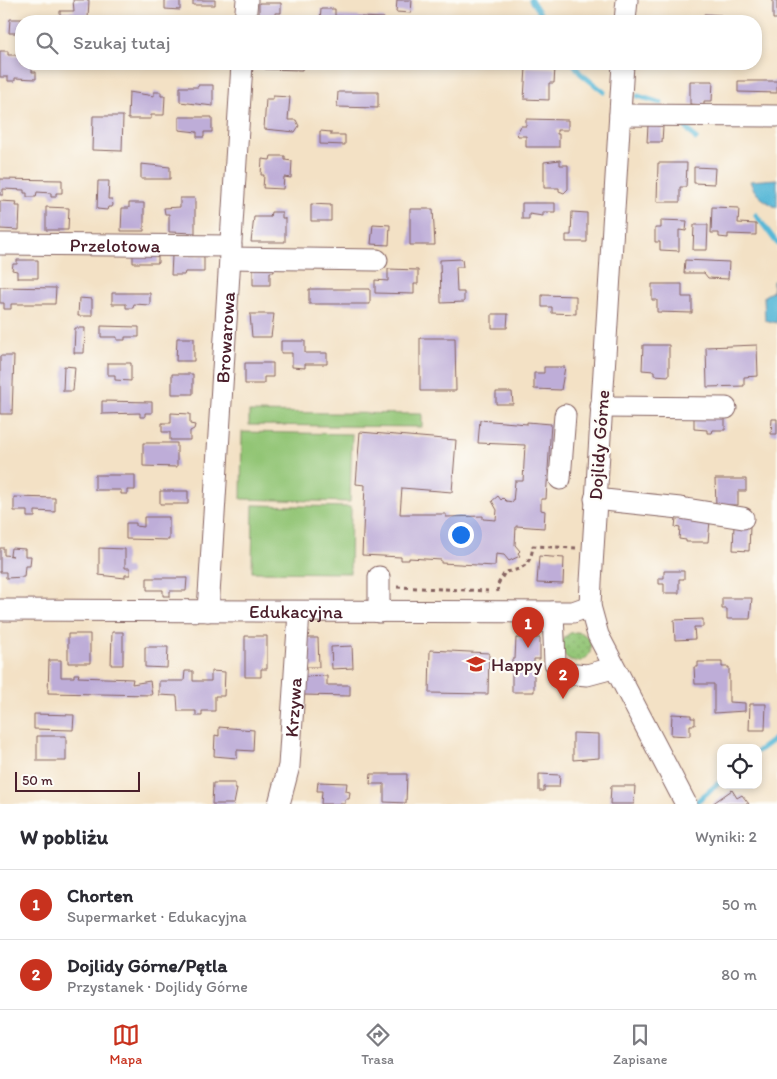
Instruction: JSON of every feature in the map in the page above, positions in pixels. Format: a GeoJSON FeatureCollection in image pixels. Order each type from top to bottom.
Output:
{"type":"FeatureCollection","features":[{"type":"Feature","properties":{"kind":"street"},"geometry":{"type":"LineString","coordinates":[[245,15],[246,0]]}},
{"type":"Feature","properties":{"kind":"street"},"geometry":{"type":"LineString","coordinates":[[626,15],[627,0]]}},
{"type":"Feature","properties":{"kind":"street","name":"Browarowa"},"geometry":{"type":"LineString","coordinates":[[208,611],[242,70]]}},
{"type":"Feature","properties":{"kind":"street","name":"Dojlidy Górne"},"geometry":{"type":"LineString","coordinates":[[623,70],[595,499],[590,606],[598,635],[613,668],[679,801]]}},
{"type":"Feature","properties":{"kind":"street"},"geometry":{"type":"LineString","coordinates":[[620,115],[777,116]]}},
{"type":"Feature","properties":{"kind":"street","name":"Przelotowa"},"geometry":{"type":"LineString","coordinates":[[0,244],[231,252],[377,260]]}},
{"type":"Feature","properties":{"kind":"street"},"geometry":{"type":"LineString","coordinates":[[601,407],[726,408]]}},
{"type":"Feature","properties":{"kind":"street"},"geometry":{"type":"LineString","coordinates":[[560,479],[565,415]]}},
{"type":"Feature","properties":{"kind":"street"},"geometry":{"type":"LineString","coordinates":[[595,499],[680,508],[743,518]]}},
{"type":"Feature","properties":{"kind":"street"},"geometry":{"type":"LineString","coordinates":[[378,577],[379,612]]}},
{"type":"Feature","properties":{"kind":"street","name":"Edukacyjna"},"geometry":{"type":"LineString","coordinates":[[0,610],[573,612],[590,606]]}},
{"type":"Feature","properties":{"kind":"street","name":"Krzywa"},"geometry":{"type":"LineString","coordinates":[[279,804],[289,766],[299,612]]}},
{"type":"Feature","properties":{"kind":"street"},"geometry":{"type":"LineString","coordinates":[[545,612],[555,663],[565,673],[587,675],[613,668]]}},
{"type":"Feature","properties":{"kind":"path"},"geometry":{"type":"LineString","coordinates":[[498,592],[497,586],[505,572],[519,570],[527,565],[533,546],[576,548]]}},
{"type":"Feature","properties":{"kind":"green space"},"geometry":{"type":"Polygon","coordinates":[[[249,412],[422,414],[422,427],[249,425],[249,412]]]}},
{"type":"Feature","properties":{"kind":"green space"},"geometry":{"type":"Polygon","coordinates":[[[242,432],[352,434],[350,502],[241,499],[242,432]]]}},
{"type":"Feature","properties":{"kind":"green space"},"geometry":{"type":"Polygon","coordinates":[[[253,505],[351,507],[350,573],[252,572],[253,505]]]}},
{"type":"Feature","properties":{"kind":"green space"},"geometry":{"type":"Polygon","coordinates":[[[576,632],[587,636],[591,647],[587,658],[576,662],[565,658],[561,647],[565,636],[576,632]]]}},
{"type":"Feature","properties":{"kind":"water"},"geometry":{"type":"Polygon","coordinates":[[[777,179],[777,208],[757,194],[750,181],[777,179]]]}},
{"type":"Feature","properties":{"kind":"water"},"geometry":{"type":"Polygon","coordinates":[[[773,281],[777,281],[777,323],[765,320],[764,296],[773,291],[773,281]]]}},
{"type":"Feature","properties":{"kind":"building"},"geometry":{"type":"Polygon","coordinates":[[[73,0],[89,0],[88,15],[60,15],[60,11],[74,11],[73,0]]]}},
{"type":"Feature","properties":{"kind":"building"},"geometry":{"type":"Polygon","coordinates":[[[165,0],[180,0],[180,10],[165,9],[165,0]]]}},
{"type":"Feature","properties":{"kind":"building"},"geometry":{"type":"Polygon","coordinates":[[[193,0],[215,0],[215,5],[193,5],[193,0]]]}},
{"type":"Feature","properties":{"kind":"building"},"geometry":{"type":"Polygon","coordinates":[[[397,0],[412,0],[411,13],[396,12],[397,0]]]}},
{"type":"Feature","properties":{"kind":"building"},"geometry":{"type":"Polygon","coordinates":[[[773,0],[777,0],[777,19],[773,19],[773,0]]]}},
{"type":"Feature","properties":{"kind":"building"},"geometry":{"type":"Polygon","coordinates":[[[259,3],[281,3],[281,13],[259,15],[259,3]]]}},
{"type":"Feature","properties":{"kind":"building"},"geometry":{"type":"Polygon","coordinates":[[[321,9],[335,9],[335,15],[320,15],[321,9]]]}},
{"type":"Feature","properties":{"kind":"building"},"geometry":{"type":"Polygon","coordinates":[[[10,19],[15,19],[15,33],[9,33],[10,19]]]}},
{"type":"Feature","properties":{"kind":"building"},"geometry":{"type":"Polygon","coordinates":[[[0,51],[8,51],[8,55],[15,55],[15,70],[32,70],[32,72],[36,72],[36,79],[15,78],[15,81],[8,81],[8,77],[0,77],[0,51]]]}},
{"type":"Feature","properties":{"kind":"building"},"geometry":{"type":"Polygon","coordinates":[[[526,70],[555,70],[554,83],[549,83],[549,100],[524,99],[526,70]]]}},
{"type":"Feature","properties":{"kind":"building"},"geometry":{"type":"Polygon","coordinates":[[[690,81],[713,81],[712,101],[704,101],[704,105],[690,104],[690,81]]]}},
{"type":"Feature","properties":{"kind":"building"},"geometry":{"type":"Polygon","coordinates":[[[738,81],[777,81],[777,93],[738,92],[738,81]]]}},
{"type":"Feature","properties":{"kind":"building"},"geometry":{"type":"Polygon","coordinates":[[[198,85],[213,85],[213,106],[180,102],[180,87],[198,87],[198,85]]]}},
{"type":"Feature","properties":{"kind":"building"},"geometry":{"type":"Polygon","coordinates":[[[129,92],[154,96],[154,92],[161,92],[161,96],[165,96],[164,115],[151,115],[151,119],[128,119],[129,92]]]}},
{"type":"Feature","properties":{"kind":"building"},"geometry":{"type":"Polygon","coordinates":[[[338,92],[378,92],[378,108],[337,107],[338,92]]]}},
{"type":"Feature","properties":{"kind":"building"},"geometry":{"type":"Polygon","coordinates":[[[273,96],[290,97],[288,120],[296,120],[299,126],[295,132],[264,129],[266,99],[273,99],[273,96]]]}},
{"type":"Feature","properties":{"kind":"building"},"geometry":{"type":"Polygon","coordinates":[[[93,116],[123,116],[122,151],[92,150],[93,116]]]}},
{"type":"Feature","properties":{"kind":"building"},"geometry":{"type":"Polygon","coordinates":[[[179,117],[212,117],[212,132],[204,132],[204,137],[197,137],[197,132],[179,130],[179,117]]]}},
{"type":"Feature","properties":{"kind":"building"},"geometry":{"type":"Polygon","coordinates":[[[526,119],[568,120],[568,130],[557,130],[557,134],[559,134],[559,147],[526,147],[526,136],[518,136],[517,133],[521,126],[526,126],[526,119]]]}},
{"type":"Feature","properties":{"kind":"building"},"geometry":{"type":"Polygon","coordinates":[[[648,125],[663,126],[662,142],[647,142],[648,125]]]}},
{"type":"Feature","properties":{"kind":"building"},"geometry":{"type":"Polygon","coordinates":[[[320,131],[331,132],[331,135],[345,135],[345,145],[320,144],[320,131]]]}},
{"type":"Feature","properties":{"kind":"building"},"geometry":{"type":"Polygon","coordinates":[[[271,156],[285,156],[285,160],[292,161],[291,178],[284,177],[283,189],[263,188],[264,175],[261,175],[262,159],[270,160],[271,156]]]}},
{"type":"Feature","properties":{"kind":"building"},"geometry":{"type":"Polygon","coordinates":[[[560,160],[560,165],[568,165],[568,189],[564,193],[559,191],[559,188],[544,188],[544,162],[560,160]]]}},
{"type":"Feature","properties":{"kind":"building"},"geometry":{"type":"Polygon","coordinates":[[[658,163],[687,163],[686,187],[680,187],[680,202],[657,202],[658,163]]]}},
{"type":"Feature","properties":{"kind":"building"},"geometry":{"type":"Polygon","coordinates":[[[141,164],[170,167],[170,179],[141,179],[141,164]]]}},
{"type":"Feature","properties":{"kind":"building"},"geometry":{"type":"Polygon","coordinates":[[[694,167],[715,168],[714,184],[694,183],[694,167]]]}},
{"type":"Feature","properties":{"kind":"building"},"geometry":{"type":"Polygon","coordinates":[[[0,179],[62,180],[62,193],[56,193],[56,197],[51,197],[51,193],[37,192],[36,197],[27,197],[27,193],[24,193],[24,190],[3,189],[3,195],[0,195],[0,179]]]}},
{"type":"Feature","properties":{"kind":"building"},"geometry":{"type":"Polygon","coordinates":[[[98,181],[109,181],[108,199],[112,199],[113,205],[108,207],[107,210],[97,209],[98,181]]]}},
{"type":"Feature","properties":{"kind":"building"},"geometry":{"type":"Polygon","coordinates":[[[180,198],[195,198],[195,233],[169,232],[169,214],[165,214],[164,208],[180,207],[180,198]]]}},
{"type":"Feature","properties":{"kind":"building"},"geometry":{"type":"Polygon","coordinates":[[[0,201],[17,202],[16,206],[20,206],[19,230],[0,229],[0,201]]]}},
{"type":"Feature","properties":{"kind":"building"},"geometry":{"type":"Polygon","coordinates":[[[129,203],[144,203],[144,231],[121,231],[122,208],[129,208],[129,203]]]}},
{"type":"Feature","properties":{"kind":"building"},"geometry":{"type":"Polygon","coordinates":[[[522,203],[555,203],[555,212],[543,212],[543,216],[529,214],[529,219],[522,219],[522,203]]]}},
{"type":"Feature","properties":{"kind":"building"},"geometry":{"type":"Polygon","coordinates":[[[311,204],[331,205],[331,221],[311,221],[311,204]]]}},
{"type":"Feature","properties":{"kind":"building"},"geometry":{"type":"Polygon","coordinates":[[[46,207],[69,208],[68,230],[46,230],[46,207]]]}},
{"type":"Feature","properties":{"kind":"building"},"geometry":{"type":"Polygon","coordinates":[[[712,207],[739,208],[738,223],[756,224],[756,235],[728,234],[728,238],[719,237],[719,233],[711,233],[712,207]]]}},
{"type":"Feature","properties":{"kind":"building"},"geometry":{"type":"Polygon","coordinates":[[[410,209],[433,209],[435,245],[410,245],[410,209]]]}},
{"type":"Feature","properties":{"kind":"building"},"geometry":{"type":"Polygon","coordinates":[[[271,212],[282,212],[282,218],[285,218],[285,242],[251,242],[254,217],[270,217],[271,212]]]}},
{"type":"Feature","properties":{"kind":"building"},"geometry":{"type":"Polygon","coordinates":[[[572,212],[587,213],[587,242],[566,242],[566,235],[571,235],[572,212]]]}},
{"type":"Feature","properties":{"kind":"building"},"geometry":{"type":"Polygon","coordinates":[[[661,220],[687,221],[686,231],[679,230],[679,251],[660,250],[660,242],[655,242],[655,228],[661,228],[661,220]]]}},
{"type":"Feature","properties":{"kind":"building"},"geometry":{"type":"Polygon","coordinates":[[[373,224],[390,225],[389,245],[371,244],[373,224]]]}},
{"type":"Feature","properties":{"kind":"building"},"geometry":{"type":"Polygon","coordinates":[[[694,225],[708,225],[707,250],[693,250],[694,225]]]}},
{"type":"Feature","properties":{"kind":"building"},"geometry":{"type":"Polygon","coordinates":[[[133,251],[158,252],[158,263],[133,263],[133,251]]]}},
{"type":"Feature","properties":{"kind":"building"},"geometry":{"type":"Polygon","coordinates":[[[172,256],[204,256],[204,272],[185,272],[184,275],[171,275],[172,256]]]}},
{"type":"Feature","properties":{"kind":"building"},"geometry":{"type":"Polygon","coordinates":[[[462,259],[463,267],[456,267],[457,292],[464,292],[464,302],[441,303],[440,260],[462,259]]]}},
{"type":"Feature","properties":{"kind":"building"},"geometry":{"type":"Polygon","coordinates":[[[17,260],[38,260],[38,278],[17,278],[17,271],[12,270],[13,264],[17,264],[17,260]]]}},
{"type":"Feature","properties":{"kind":"building"},"geometry":{"type":"Polygon","coordinates":[[[685,260],[729,262],[728,279],[708,278],[704,273],[684,273],[685,260]]]}},
{"type":"Feature","properties":{"kind":"building"},"geometry":{"type":"Polygon","coordinates":[[[274,263],[274,272],[270,272],[270,285],[253,285],[253,264],[274,263]]]}},
{"type":"Feature","properties":{"kind":"building"},"geometry":{"type":"Polygon","coordinates":[[[388,269],[418,270],[418,284],[414,284],[414,294],[375,293],[375,280],[388,281],[388,269]]]}},
{"type":"Feature","properties":{"kind":"building"},"geometry":{"type":"Polygon","coordinates":[[[652,284],[682,284],[682,297],[692,297],[692,313],[657,312],[657,300],[652,300],[652,284]]]}},
{"type":"Feature","properties":{"kind":"building"},"geometry":{"type":"Polygon","coordinates":[[[0,287],[56,288],[55,304],[11,304],[11,309],[4,309],[4,303],[0,303],[0,287]]]}},
{"type":"Feature","properties":{"kind":"building"},"geometry":{"type":"Polygon","coordinates":[[[309,289],[370,289],[370,304],[309,304],[309,289]]]}},
{"type":"Feature","properties":{"kind":"building"},"geometry":{"type":"Polygon","coordinates":[[[112,293],[150,293],[150,305],[134,304],[133,308],[126,308],[126,304],[112,304],[112,293]]]}},
{"type":"Feature","properties":{"kind":"building"},"geometry":{"type":"Polygon","coordinates":[[[542,295],[576,296],[576,314],[552,313],[552,307],[542,307],[542,295]]]}},
{"type":"Feature","properties":{"kind":"building"},"geometry":{"type":"Polygon","coordinates":[[[79,298],[92,299],[92,316],[78,316],[79,298]]]}},
{"type":"Feature","properties":{"kind":"building"},"geometry":{"type":"Polygon","coordinates":[[[250,314],[274,314],[271,337],[252,337],[250,314]]]}},
{"type":"Feature","properties":{"kind":"building"},"geometry":{"type":"Polygon","coordinates":[[[492,314],[508,314],[507,328],[492,328],[492,314]]]}},
{"type":"Feature","properties":{"kind":"building"},"geometry":{"type":"Polygon","coordinates":[[[101,326],[139,327],[139,337],[125,337],[125,340],[117,340],[117,337],[101,337],[101,326]]]}},
{"type":"Feature","properties":{"kind":"building"},"geometry":{"type":"Polygon","coordinates":[[[75,328],[85,328],[84,353],[74,353],[75,328]]]}},
{"type":"Feature","properties":{"kind":"building"},"geometry":{"type":"Polygon","coordinates":[[[177,338],[194,338],[194,361],[176,361],[177,338]]]}},
{"type":"Feature","properties":{"kind":"building"},"geometry":{"type":"Polygon","coordinates":[[[420,338],[455,338],[456,391],[420,391],[420,338]]]}},
{"type":"Feature","properties":{"kind":"building"},"geometry":{"type":"Polygon","coordinates":[[[281,341],[305,341],[305,353],[327,353],[327,364],[305,364],[305,368],[292,367],[292,353],[281,353],[281,341]]]}},
{"type":"Feature","properties":{"kind":"building"},"geometry":{"type":"Polygon","coordinates":[[[643,345],[669,345],[669,376],[654,375],[654,371],[642,370],[643,345]]]}},
{"type":"Feature","properties":{"kind":"building"},"geometry":{"type":"Polygon","coordinates":[[[757,345],[758,376],[744,377],[744,386],[707,387],[706,347],[757,345]]]}},
{"type":"Feature","properties":{"kind":"building"},"geometry":{"type":"Polygon","coordinates":[[[0,356],[14,356],[12,414],[0,414],[0,356]]]}},
{"type":"Feature","properties":{"kind":"building"},"geometry":{"type":"Polygon","coordinates":[[[108,363],[131,363],[131,381],[115,380],[115,375],[108,375],[108,363]]]}},
{"type":"Feature","properties":{"kind":"building"},"geometry":{"type":"Polygon","coordinates":[[[245,363],[273,363],[273,377],[264,377],[264,384],[245,384],[245,363]]]}},
{"type":"Feature","properties":{"kind":"building"},"geometry":{"type":"Polygon","coordinates":[[[64,366],[75,367],[73,391],[63,391],[64,366]]]}},
{"type":"Feature","properties":{"kind":"building"},"geometry":{"type":"Polygon","coordinates":[[[544,367],[565,367],[561,390],[534,389],[534,373],[544,373],[544,367]]]}},
{"type":"Feature","properties":{"kind":"building"},"geometry":{"type":"Polygon","coordinates":[[[172,374],[193,374],[193,394],[172,394],[172,374]]]}},
{"type":"Feature","properties":{"kind":"building"},"geometry":{"type":"Polygon","coordinates":[[[496,392],[512,392],[513,404],[496,404],[496,392]]]}},
{"type":"Feature","properties":{"kind":"building"},"geometry":{"type":"Polygon","coordinates":[[[102,401],[152,402],[152,413],[145,413],[145,417],[140,417],[140,413],[102,414],[102,401]]]}},
{"type":"Feature","properties":{"kind":"building"},"geometry":{"type":"Polygon","coordinates":[[[171,413],[190,414],[190,424],[195,425],[194,429],[190,431],[190,440],[170,440],[170,432],[162,432],[162,423],[171,423],[171,413]]]}},
{"type":"Feature","properties":{"kind":"building"},"geometry":{"type":"Polygon","coordinates":[[[694,417],[725,418],[725,430],[713,430],[712,433],[707,433],[707,430],[694,429],[694,417]]]}},
{"type":"Feature","properties":{"kind":"building"},"geometry":{"type":"Polygon","coordinates":[[[772,419],[777,419],[777,434],[771,434],[772,419]]]}},
{"type":"Feature","properties":{"kind":"building"},"geometry":{"type":"Polygon","coordinates":[[[480,420],[551,424],[546,499],[541,499],[541,510],[545,511],[544,528],[516,526],[515,545],[520,551],[518,553],[520,556],[509,561],[504,555],[496,554],[495,566],[441,563],[441,560],[409,558],[409,560],[401,560],[401,557],[362,555],[365,485],[356,484],[360,432],[456,440],[452,492],[402,488],[400,514],[446,514],[446,517],[483,516],[483,519],[496,520],[497,510],[492,501],[498,496],[501,500],[503,498],[506,501],[513,502],[515,481],[523,481],[525,445],[478,443],[480,420]]]}},
{"type":"Feature","properties":{"kind":"building"},"geometry":{"type":"Polygon","coordinates":[[[143,443],[177,443],[177,467],[143,466],[143,443]]]}},
{"type":"Feature","properties":{"kind":"building"},"geometry":{"type":"Polygon","coordinates":[[[95,475],[135,475],[135,490],[127,490],[127,494],[121,494],[121,490],[95,490],[95,475]]]}},
{"type":"Feature","properties":{"kind":"building"},"geometry":{"type":"Polygon","coordinates":[[[715,479],[746,479],[746,491],[738,491],[738,505],[716,505],[715,479]]]}},
{"type":"Feature","properties":{"kind":"building"},"geometry":{"type":"Polygon","coordinates":[[[160,491],[188,491],[188,504],[160,504],[160,491]]]}},
{"type":"Feature","properties":{"kind":"building"},"geometry":{"type":"Polygon","coordinates":[[[14,497],[55,498],[55,512],[35,511],[35,517],[27,517],[27,511],[14,511],[14,497]]]}},
{"type":"Feature","properties":{"kind":"building"},"geometry":{"type":"Polygon","coordinates":[[[144,517],[169,517],[169,540],[126,539],[126,523],[136,523],[136,526],[144,527],[144,517]]]}},
{"type":"Feature","properties":{"kind":"building"},"geometry":{"type":"Polygon","coordinates":[[[676,518],[710,521],[708,542],[686,542],[686,540],[679,539],[680,528],[675,527],[676,518]]]}},
{"type":"Feature","properties":{"kind":"building"},"geometry":{"type":"Polygon","coordinates":[[[734,525],[750,526],[749,551],[733,550],[734,525]]]}},
{"type":"Feature","properties":{"kind":"building"},"geometry":{"type":"Polygon","coordinates":[[[0,548],[4,548],[4,555],[13,556],[10,555],[11,548],[25,549],[25,556],[31,556],[30,566],[25,566],[24,577],[6,578],[6,572],[0,572],[0,548]]]}},
{"type":"Feature","properties":{"kind":"building"},"geometry":{"type":"Polygon","coordinates":[[[99,548],[125,549],[125,568],[130,568],[130,575],[125,575],[125,578],[99,575],[99,548]]]}},
{"type":"Feature","properties":{"kind":"building"},"geometry":{"type":"Polygon","coordinates":[[[539,556],[564,558],[563,584],[537,583],[539,556]]]}},
{"type":"Feature","properties":{"kind":"building"},"geometry":{"type":"Polygon","coordinates":[[[664,571],[684,571],[684,579],[679,579],[679,593],[664,593],[664,584],[659,584],[659,578],[664,578],[664,571]]]}},
{"type":"Feature","properties":{"kind":"building"},"geometry":{"type":"Polygon","coordinates":[[[147,578],[187,578],[186,591],[170,591],[170,596],[163,596],[163,590],[147,590],[147,578]]]}},
{"type":"Feature","properties":{"kind":"building"},"geometry":{"type":"Polygon","coordinates":[[[722,598],[752,598],[750,619],[727,619],[727,609],[722,609],[722,598]]]}},
{"type":"Feature","properties":{"kind":"building"},"geometry":{"type":"Polygon","coordinates":[[[703,619],[703,627],[694,627],[695,639],[675,640],[674,620],[703,619]]]}},
{"type":"Feature","properties":{"kind":"building"},"geometry":{"type":"Polygon","coordinates":[[[112,632],[123,632],[123,665],[111,665],[112,632]]]}},
{"type":"Feature","properties":{"kind":"building"},"geometry":{"type":"Polygon","coordinates":[[[68,634],[90,634],[90,663],[68,663],[68,634]]]}},
{"type":"Feature","properties":{"kind":"building"},"geometry":{"type":"Polygon","coordinates":[[[245,636],[267,636],[267,669],[261,669],[261,677],[245,677],[245,636]]]}},
{"type":"Feature","properties":{"kind":"building"},"geometry":{"type":"Polygon","coordinates":[[[306,638],[318,638],[319,667],[306,667],[306,638]]]}},
{"type":"Feature","properties":{"kind":"building"},"geometry":{"type":"Polygon","coordinates":[[[516,638],[540,638],[540,659],[534,659],[534,692],[512,692],[512,659],[515,659],[516,638]]]}},
{"type":"Feature","properties":{"kind":"building"},"geometry":{"type":"Polygon","coordinates":[[[352,646],[353,668],[332,669],[331,647],[352,646]]]}},
{"type":"Feature","properties":{"kind":"building"},"geometry":{"type":"Polygon","coordinates":[[[145,647],[168,647],[167,668],[145,667],[145,647]]]}},
{"type":"Feature","properties":{"kind":"building"},"geometry":{"type":"Polygon","coordinates":[[[430,650],[489,653],[488,694],[429,693],[430,650]]]}},
{"type":"Feature","properties":{"kind":"building"},"geometry":{"type":"Polygon","coordinates":[[[49,660],[61,660],[61,677],[74,677],[74,674],[79,674],[78,677],[133,679],[132,684],[150,681],[152,695],[48,693],[49,660]]]}},
{"type":"Feature","properties":{"kind":"building"},"geometry":{"type":"Polygon","coordinates":[[[698,662],[722,662],[722,667],[729,667],[729,702],[745,703],[745,711],[714,713],[714,684],[695,684],[694,667],[698,667],[698,662]]]}},
{"type":"Feature","properties":{"kind":"building"},"geometry":{"type":"Polygon","coordinates":[[[185,671],[193,671],[193,681],[211,681],[211,671],[225,672],[224,696],[215,696],[215,711],[202,711],[202,716],[196,716],[196,711],[178,711],[177,696],[159,695],[159,681],[184,681],[185,671]]]}},
{"type":"Feature","properties":{"kind":"building"},"geometry":{"type":"Polygon","coordinates":[[[327,676],[327,685],[350,685],[350,696],[303,695],[303,677],[327,676]]]}},
{"type":"Feature","properties":{"kind":"building"},"geometry":{"type":"Polygon","coordinates":[[[750,704],[766,704],[765,730],[749,730],[750,704]]]}},
{"type":"Feature","properties":{"kind":"building"},"geometry":{"type":"Polygon","coordinates":[[[34,714],[74,715],[73,730],[34,729],[34,714]]]}},
{"type":"Feature","properties":{"kind":"building"},"geometry":{"type":"Polygon","coordinates":[[[672,714],[691,715],[691,718],[695,718],[695,725],[690,725],[690,736],[671,735],[672,714]]]}},
{"type":"Feature","properties":{"kind":"building"},"geometry":{"type":"Polygon","coordinates":[[[219,727],[254,730],[253,751],[237,750],[237,758],[214,756],[215,735],[219,736],[219,727]]]}},
{"type":"Feature","properties":{"kind":"building"},"geometry":{"type":"Polygon","coordinates":[[[573,733],[599,734],[599,758],[573,760],[573,733]]]}},
{"type":"Feature","properties":{"kind":"building"},"geometry":{"type":"Polygon","coordinates":[[[37,736],[66,736],[66,761],[37,761],[37,736]]]}},
{"type":"Feature","properties":{"kind":"building"},"geometry":{"type":"Polygon","coordinates":[[[371,774],[407,774],[406,803],[384,802],[384,784],[370,784],[371,774]]]}},
{"type":"Feature","properties":{"kind":"building"},"geometry":{"type":"Polygon","coordinates":[[[539,774],[560,775],[559,787],[544,787],[544,791],[539,791],[539,774]]]}},
{"type":"Feature","properties":{"kind":"building"},"geometry":{"type":"Polygon","coordinates":[[[318,782],[347,783],[346,791],[350,792],[349,799],[345,799],[345,804],[321,804],[322,791],[317,791],[318,782]]]}},
{"type":"Feature","properties":{"kind":"building"},"geometry":{"type":"Polygon","coordinates":[[[213,783],[235,783],[235,789],[237,789],[234,804],[212,804],[213,783]]]}},
{"type":"Feature","properties":{"kind":"building"},"geometry":{"type":"Polygon","coordinates":[[[611,786],[635,786],[634,804],[610,804],[611,786]]]}},
{"type":"Feature","properties":{"kind":"building"},"geometry":{"type":"Polygon","coordinates":[[[732,790],[737,798],[742,795],[749,804],[712,804],[732,790]]]}},
{"type":"Feature","properties":{"kind":"waterway"},"geometry":{"type":"LineString","coordinates":[[531,0],[541,15]]}},
{"type":"Feature","properties":{"kind":"waterway"},"geometry":{"type":"LineString","coordinates":[[578,70],[604,92]]}},
{"type":"Feature","properties":{"kind":"waterway"},"geometry":{"type":"LineString","coordinates":[[638,96],[661,103]]}},
{"type":"Feature","properties":{"kind":"waterway"},"geometry":{"type":"LineString","coordinates":[[684,125],[696,139]]}},
{"type":"Feature","properties":{"kind":"waterway"},"geometry":{"type":"LineString","coordinates":[[756,215],[777,243]]}},
{"type":"Feature","properties":{"kind":"waterway"},"geometry":{"type":"LineString","coordinates":[[762,748],[777,737]]}},
{"type":"Feature","properties":{"kind":"waterway"},"geometry":{"type":"LineString","coordinates":[[694,804],[717,784]]}},
{"type":"Feature","properties":{"kind":"place","name":"Chorten"},"geometry":{"type":"Point","coordinates":[528,648]}},
{"type":"Feature","properties":{"kind":"place","name":"Happy"},"geometry":{"type":"Point","coordinates":[476,664]}},
{"type":"Feature","properties":{"kind":"place","name":"Dojlidy Górne/Pętla"},"geometry":{"type":"Point","coordinates":[563,699]}}]}
